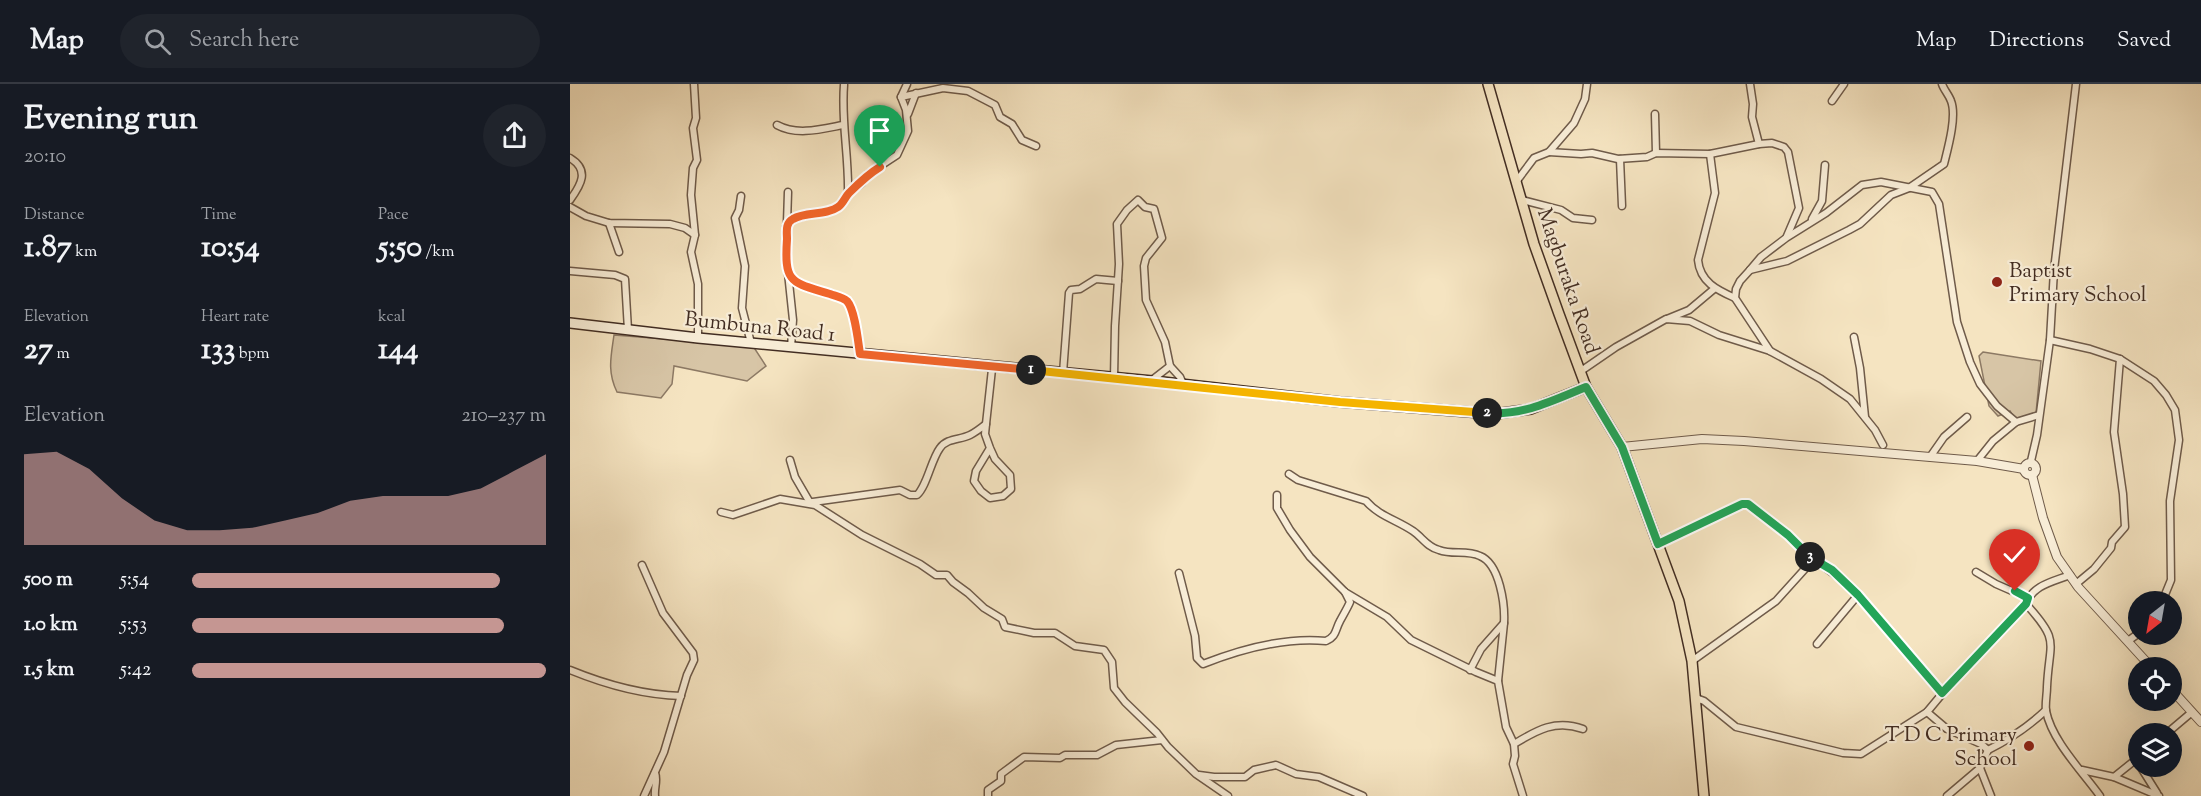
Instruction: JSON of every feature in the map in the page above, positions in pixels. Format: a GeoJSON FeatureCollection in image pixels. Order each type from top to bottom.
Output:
{"type":"FeatureCollection","features":[{"type":"Feature","properties":{"kind":"main road","name":"Magburaka Road"},"geometry":{"type":"LineString","coordinates":[[1488,84],[1534,244],[1558,314],[1586,387],[1622,447],[1679,602],[1692,661],[1704,796]]}},
{"type":"Feature","properties":{"kind":"main road","name":"Bumbuna Road 1"},"geometry":{"type":"LineString","coordinates":[[570,323],[698,338],[1183,384],[1340,402],[1495,414],[1531,409],[1586,387]]}},
{"type":"Feature","properties":{"kind":"street"},"geometry":{"type":"LineString","coordinates":[[694,84],[696,118],[693,128],[697,160],[693,168],[691,195],[695,235],[691,252],[698,284],[698,338]]}},
{"type":"Feature","properties":{"kind":"street"},"geometry":{"type":"LineString","coordinates":[[907,84],[902,97],[908,116]]}},
{"type":"Feature","properties":{"kind":"street"},"geometry":{"type":"LineString","coordinates":[[1549,152],[1578,117],[1585,99],[1587,84]]}},
{"type":"Feature","properties":{"kind":"street"},"geometry":{"type":"LineString","coordinates":[[1750,84],[1752,117],[1759,144]]}},
{"type":"Feature","properties":{"kind":"street"},"geometry":{"type":"LineString","coordinates":[[1832,101],[1844,84]]}},
{"type":"Feature","properties":{"kind":"street"},"geometry":{"type":"LineString","coordinates":[[1750,270],[1787,261],[1833,239],[1860,224],[1891,195],[1909,188],[1944,164],[1950,140],[1952,112],[1951,101],[1942,84]]}},
{"type":"Feature","properties":{"kind":"street"},"geometry":{"type":"LineString","coordinates":[[2076,84],[2054,270],[2050,340],[2031,461],[2036,468],[2032,475],[2043,518],[2057,557],[2076,584],[2128,641]]}},
{"type":"Feature","properties":{"kind":"street"},"geometry":{"type":"LineString","coordinates":[[844,85],[843,125],[849,163],[848,194]]}},
{"type":"Feature","properties":{"kind":"street"},"geometry":{"type":"LineString","coordinates":[[902,97],[943,88],[968,91],[995,105],[1000,117],[1012,124],[1022,140],[1035,146]]}},
{"type":"Feature","properties":{"kind":"street"},"geometry":{"type":"LineString","coordinates":[[786,227],[793,219],[837,208],[868,174],[897,155],[906,138],[908,116],[917,93]]}},
{"type":"Feature","properties":{"kind":"street"},"geometry":{"type":"LineString","coordinates":[[1655,114],[1656,153]]}},
{"type":"Feature","properties":{"kind":"street"},"geometry":{"type":"LineString","coordinates":[[777,124],[795,131],[812,131],[843,125]]}},
{"type":"Feature","properties":{"kind":"street"},"geometry":{"type":"LineString","coordinates":[[1516,182],[1534,158],[1549,152],[1592,153],[1620,159],[1647,157],[1656,153],[1710,154],[1772,143],[1784,147],[1788,152],[1799,208],[1786,238]]}},
{"type":"Feature","properties":{"kind":"street"},"geometry":{"type":"LineString","coordinates":[[1710,154],[1715,193],[1698,260],[1699,271],[1714,289],[1735,298],[1770,351]]}},
{"type":"Feature","properties":{"kind":"street"},"geometry":{"type":"LineString","coordinates":[[570,158],[578,163],[582,171],[582,179],[570,200]]}},
{"type":"Feature","properties":{"kind":"street"},"geometry":{"type":"LineString","coordinates":[[1620,159],[1622,206]]}},
{"type":"Feature","properties":{"kind":"street"},"geometry":{"type":"LineString","coordinates":[[1807,224],[1815,217],[1822,201],[1825,165]]}},
{"type":"Feature","properties":{"kind":"street"},"geometry":{"type":"LineString","coordinates":[[1735,298],[1740,281],[1761,256],[1826,213],[1862,185],[1881,182],[1932,192],[1938,204],[1957,322],[1970,362],[1980,384],[1991,399],[2016,422]]}},
{"type":"Feature","properties":{"kind":"street"},"geometry":{"type":"LineString","coordinates":[[788,192],[786,254],[793,320],[791,347]]}},
{"type":"Feature","properties":{"kind":"street"},"geometry":{"type":"LineString","coordinates":[[741,196],[735,218],[745,266],[742,308],[750,343]]}},
{"type":"Feature","properties":{"kind":"street"},"geometry":{"type":"LineString","coordinates":[[1114,378],[1114,326],[1118,281],[1117,224],[1126,210],[1138,200],[1145,207],[1154,209],[1162,238],[1146,258],[1144,266],[1146,300],[1166,342],[1170,366],[1180,376],[1183,384]]}},
{"type":"Feature","properties":{"kind":"street"},"geometry":{"type":"LineString","coordinates":[[1522,200],[1561,210],[1572,218],[1592,220]]}},
{"type":"Feature","properties":{"kind":"street"},"geometry":{"type":"LineString","coordinates":[[570,207],[586,216],[609,223],[669,224],[685,228],[695,235]]}},
{"type":"Feature","properties":{"kind":"street"},"geometry":{"type":"LineString","coordinates":[[609,223],[619,252]]}},
{"type":"Feature","properties":{"kind":"street"},"geometry":{"type":"LineString","coordinates":[[570,271],[615,275],[625,279],[628,330]]}},
{"type":"Feature","properties":{"kind":"street"},"geometry":{"type":"LineString","coordinates":[[788,275],[798,284],[841,298],[849,303],[855,321],[860,354]]}},
{"type":"Feature","properties":{"kind":"street"},"geometry":{"type":"LineString","coordinates":[[1063,373],[1069,293],[1096,279],[1118,281]]}},
{"type":"Feature","properties":{"kind":"street"},"geometry":{"type":"LineString","coordinates":[[1581,371],[1616,347],[1666,319],[1689,310],[1714,289]]}},
{"type":"Feature","properties":{"kind":"street"},"geometry":{"type":"LineString","coordinates":[[1666,319],[1690,321],[1719,335],[1770,351],[1811,374],[1850,399],[1883,445]]}},
{"type":"Feature","properties":{"kind":"street"},"geometry":{"type":"LineString","coordinates":[[1854,337],[1865,417]]}},
{"type":"Feature","properties":{"kind":"street"},"geometry":{"type":"LineString","coordinates":[[2050,340],[2120,359],[2154,381],[2175,410],[2178,426],[2178,455],[2170,501],[2171,580],[2166,591]]}},
{"type":"Feature","properties":{"kind":"street"},"geometry":{"type":"LineString","coordinates":[[2076,584],[2094,569],[2125,527],[2123,494],[2114,432],[2120,359]]}},
{"type":"Feature","properties":{"kind":"street"},"geometry":{"type":"LineString","coordinates":[[1150,381],[1170,366]]}},
{"type":"Feature","properties":{"kind":"street"},"geometry":{"type":"LineString","coordinates":[[990,448],[976,471],[974,481],[990,498],[1003,496],[1011,489],[1010,474],[995,459],[985,434],[992,369],[997,367]]}},
{"type":"Feature","properties":{"kind":"street"},"geometry":{"type":"LineString","coordinates":[[1850,399],[1863,394]]}},
{"type":"Feature","properties":{"kind":"street"},"geometry":{"type":"LineString","coordinates":[[1977,461],[1993,441],[2016,422],[2039,415]]}},
{"type":"Feature","properties":{"kind":"street"},"geometry":{"type":"LineString","coordinates":[[1930,457],[1944,437],[1967,417]]}},
{"type":"Feature","properties":{"kind":"street"},"geometry":{"type":"LineString","coordinates":[[721,512],[733,515],[780,499],[815,503],[840,497],[900,490],[910,495],[917,495],[922,490],[939,448],[946,441],[970,435],[986,424]]}},
{"type":"Feature","properties":{"kind":"street"},"geometry":{"type":"LineString","coordinates":[[1622,447],[1702,439],[1977,461],[2024,469],[2027,474],[2032,475]]}},
{"type":"Feature","properties":{"kind":"street"},"geometry":{"type":"LineString","coordinates":[[790,460],[795,477],[812,503],[862,535],[936,574],[947,575],[952,582],[984,608],[1002,619],[1005,627],[1034,633],[1055,633],[1075,646],[1104,650],[1112,662],[1114,688],[1125,702],[1196,774],[1228,796]]}},
{"type":"Feature","properties":{"kind":"street"},"geometry":{"type":"LineString","coordinates":[[2024,469],[2025,465],[2031,461]]}},
{"type":"Feature","properties":{"kind":"street"},"geometry":{"type":"LineString","coordinates":[[1289,474],[1298,480],[1366,501],[1373,509],[1415,531],[1429,546],[1437,550],[1481,556],[1493,568],[1503,598],[1504,623],[1498,681],[1506,727],[1514,744],[1513,764],[1523,796]]}},
{"type":"Feature","properties":{"kind":"street"},"geometry":{"type":"LineString","coordinates":[[1277,495],[1277,508],[1290,530],[1310,557],[1345,592],[1387,617],[1412,640],[1470,670],[1498,681]]}},
{"type":"Feature","properties":{"kind":"street"},"geometry":{"type":"LineString","coordinates":[[1658,544],[1742,504],[1748,504],[1788,535],[1813,560],[1832,570],[1858,595],[1942,693]]}},
{"type":"Feature","properties":{"kind":"street"},"geometry":{"type":"LineString","coordinates":[[1692,661],[1776,601],[1813,560]]}},
{"type":"Feature","properties":{"kind":"street"},"geometry":{"type":"LineString","coordinates":[[642,565],[663,613],[693,653],[694,660],[687,675],[664,752],[644,796]]}},
{"type":"Feature","properties":{"kind":"street"},"geometry":{"type":"LineString","coordinates":[[1976,572],[2027,601],[2044,624],[2050,636],[2052,649],[2046,710],[2058,742],[2082,770],[2098,795]]}},
{"type":"Feature","properties":{"kind":"street"},"geometry":{"type":"LineString","coordinates":[[1179,573],[1195,636],[1197,658],[1203,664],[1228,654],[1265,645],[1326,641],[1338,631],[1338,623],[1350,602]]}},
{"type":"Feature","properties":{"kind":"street"},"geometry":{"type":"LineString","coordinates":[[1696,698],[1704,701],[1736,727],[1843,753],[1861,754],[1927,712],[2039,586],[2070,575]]}},
{"type":"Feature","properties":{"kind":"street"},"geometry":{"type":"LineString","coordinates":[[1345,592],[1350,602]]}},
{"type":"Feature","properties":{"kind":"street"},"geometry":{"type":"LineString","coordinates":[[1817,644],[1858,595]]}},
{"type":"Feature","properties":{"kind":"street"},"geometry":{"type":"LineString","coordinates":[[1350,602],[1363,602]]}},
{"type":"Feature","properties":{"kind":"street"},"geometry":{"type":"LineString","coordinates":[[1470,670],[1481,649],[1504,623]]}},
{"type":"Feature","properties":{"kind":"street"},"geometry":{"type":"LineString","coordinates":[[2132,645],[2142,657]]}},
{"type":"Feature","properties":{"kind":"street"},"geometry":{"type":"LineString","coordinates":[[570,670],[618,686],[681,696]]}},
{"type":"Feature","properties":{"kind":"street"},"geometry":{"type":"LineString","coordinates":[[2182,701],[2201,722]]}},
{"type":"Feature","properties":{"kind":"street"},"geometry":{"type":"LineString","coordinates":[[1947,796],[1980,768],[1988,750],[2026,729],[2046,710]]}},
{"type":"Feature","properties":{"kind":"street"},"geometry":{"type":"LineString","coordinates":[[1927,712],[1947,729],[1981,744],[1988,750]]}},
{"type":"Feature","properties":{"kind":"street"},"geometry":{"type":"LineString","coordinates":[[2179,723],[2192,712]]}},
{"type":"Feature","properties":{"kind":"street"},"geometry":{"type":"LineString","coordinates":[[1514,744],[1549,725],[1572,725],[1583,729]]}},
{"type":"Feature","properties":{"kind":"street"},"geometry":{"type":"LineString","coordinates":[[988,796],[988,790],[1001,781],[1001,774],[1024,757],[1060,758],[1065,755],[1096,755],[1116,745],[1162,740]]}},
{"type":"Feature","properties":{"kind":"street"},"geometry":{"type":"LineString","coordinates":[[1196,774],[1214,777],[1245,777],[1254,770],[1276,765],[1296,774],[1319,777],[1363,796]]}},
{"type":"Feature","properties":{"kind":"street"},"geometry":{"type":"LineString","coordinates":[[1980,768],[1991,796]]}},
{"type":"Feature","properties":{"kind":"street"},"geometry":{"type":"LineString","coordinates":[[2114,777],[2128,769]]}},
{"type":"Feature","properties":{"kind":"street"},"geometry":{"type":"LineString","coordinates":[[2082,770],[2114,777],[2159,796]]}},
{"type":"Feature","properties":{"kind":"street"},"geometry":{"type":"LineString","coordinates":[[655,772],[657,778],[655,796]]}},
{"type":"Feature","properties":{"kind":"street"},"geometry":{"type":"LineString","coordinates":[[2145,777],[2159,796]]}},
{"type":"Feature","properties":{"kind":"shaded area"},"geometry":{"type":"Polygon","coordinates":[[[614,335],[753,346],[766,366],[747,381],[674,366],[672,384],[661,398],[617,392],[611,371],[614,335]]]}},
{"type":"Feature","properties":{"kind":"shaded area"},"geometry":{"type":"Polygon","coordinates":[[[1983,352],[2041,361],[2036,413],[2015,419],[2010,411],[1998,416],[1989,406],[1979,356],[1983,352]]]}},
{"type":"Feature","properties":{"kind":"place","name":"Baptist Primary School"},"geometry":{"type":"Point","coordinates":[1997,282]}},
{"type":"Feature","properties":{"kind":"place","name":"T D C Primary School"},"geometry":{"type":"Point","coordinates":[2029,746]}},
{"type":"Feature","properties":{"kind":"route"},"geometry":{"type":"LineString","coordinates":[[880,167],[868,174],[837,208],[793,219],[786,227],[788,275],[798,284],[841,298],[849,303],[855,321],[860,354],[1163,382],[1340,402],[1495,414],[1531,409],[1586,387],[1622,447],[1658,544],[1742,504],[1748,504],[1788,535],[1813,560],[1832,570],[1858,595],[1942,693],[2026,604],[2028,598],[2015,591]]}}]}
